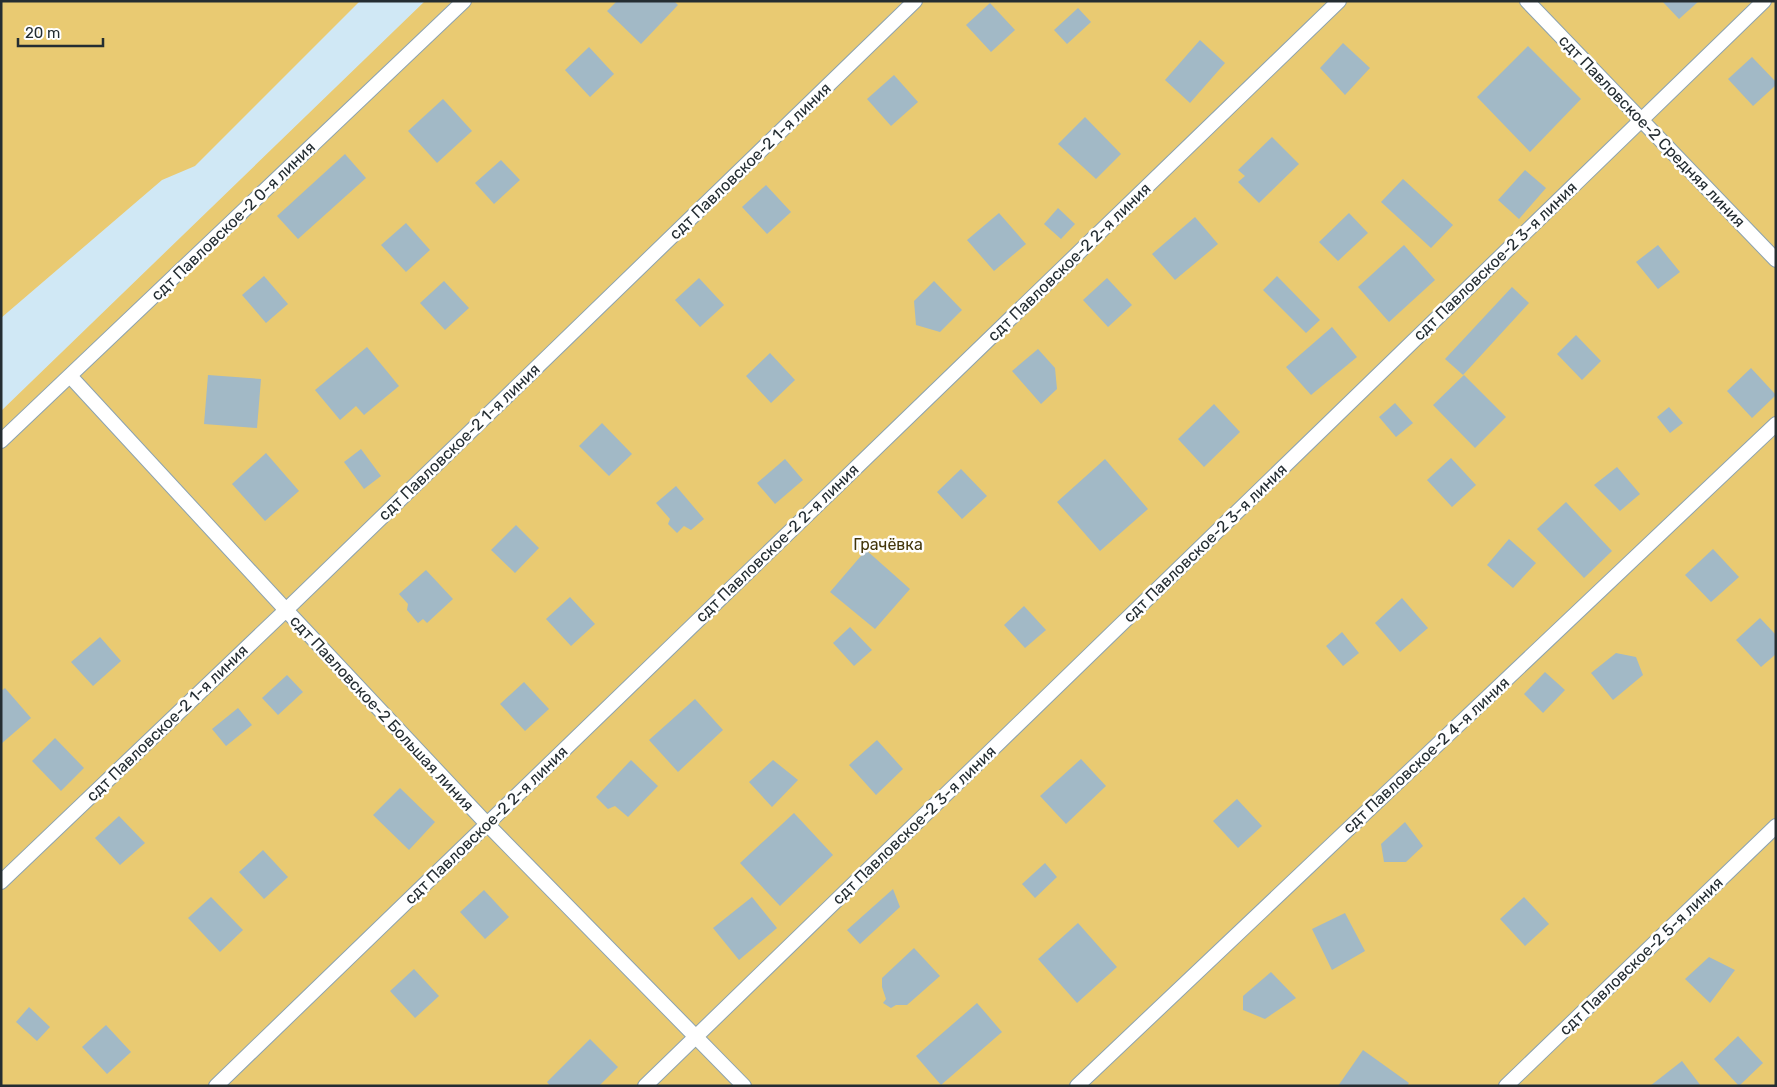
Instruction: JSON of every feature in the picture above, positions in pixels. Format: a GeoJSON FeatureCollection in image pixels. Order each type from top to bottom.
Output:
{"type":"FeatureCollection","features":[{"type":"Feature","properties":{"kind":"lane","name":"сдт Павловское-2 0-я линия"},"geometry":{"type":"LineString","coordinates":[[1,441],[464,1]]}},
{"type":"Feature","properties":{"kind":"lane","name":"сдт Павловское-2 1-я линия"},"geometry":{"type":"LineString","coordinates":[[1,882],[286,610],[915,1]]}},
{"type":"Feature","properties":{"kind":"lane","name":"сдт Павловское-2 2-я линия"},"geometry":{"type":"LineString","coordinates":[[216,1086],[1339,1]]}},
{"type":"Feature","properties":{"kind":"lane","name":"сдт Павловское-2 Средняя линия"},"geometry":{"type":"LineString","coordinates":[[1528,1],[1776,260]]}},
{"type":"Feature","properties":{"kind":"lane","name":"сдт Павловское-2 3-я линия"},"geometry":{"type":"LineString","coordinates":[[645,1086],[1764,1]]}},
{"type":"Feature","properties":{"kind":"lane","name":"сдт Павловское-2 Большая линия"},"geometry":{"type":"LineString","coordinates":[[70,376],[486,824],[697,1036],[744,1086]]}},
{"type":"Feature","properties":{"kind":"lane","name":"сдт Павловское-2 4-я линия"},"geometry":{"type":"LineString","coordinates":[[1077,1086],[1776,424]]}},
{"type":"Feature","properties":{"kind":"lane","name":"сдт Павловское-2 5-я линия"},"geometry":{"type":"LineString","coordinates":[[1506,1086],[1776,826]]}},
{"type":"Feature","properties":{"kind":"green space"},"geometry":{"type":"Polygon","coordinates":[[[1,1],[360,1],[195,166],[162,180],[1,318],[1,1]]]}},
{"type":"Feature","properties":{"kind":"green space","name":"Грачёвка"},"geometry":{"type":"Polygon","coordinates":[[[425,1],[1776,1],[1776,1086],[1,1086],[1,411],[425,1]]]}},
{"type":"Feature","properties":{"kind":"building"},"geometry":{"type":"Polygon","coordinates":[[[617,1],[674,1],[678,5],[641,44],[607,11],[617,1]]]}},
{"type":"Feature","properties":{"kind":"building"},"geometry":{"type":"Polygon","coordinates":[[[1662,1],[1699,1],[1679,19],[1662,1]]]}},
{"type":"Feature","properties":{"kind":"building"},"geometry":{"type":"Polygon","coordinates":[[[990,3],[1015,30],[991,52],[966,25],[990,3]]]}},
{"type":"Feature","properties":{"kind":"building"},"geometry":{"type":"Polygon","coordinates":[[[1078,8],[1091,22],[1067,44],[1054,30],[1078,8]]]}},
{"type":"Feature","properties":{"kind":"building"},"geometry":{"type":"Polygon","coordinates":[[[1200,40],[1225,63],[1190,103],[1165,80],[1200,40]]]}},
{"type":"Feature","properties":{"kind":"building"},"geometry":{"type":"Polygon","coordinates":[[[1343,43],[1370,68],[1345,95],[1320,68],[1343,43]]]}},
{"type":"Feature","properties":{"kind":"building"},"geometry":{"type":"Polygon","coordinates":[[[1528,46],[1581,99],[1530,152],[1477,97],[1528,46]]]}},
{"type":"Feature","properties":{"kind":"building"},"geometry":{"type":"Polygon","coordinates":[[[589,47],[614,74],[590,97],[565,70],[589,47]]]}},
{"type":"Feature","properties":{"kind":"building"},"geometry":{"type":"Polygon","coordinates":[[[1752,57],[1776,82],[1776,85],[1753,106],[1728,79],[1752,57]]]}},
{"type":"Feature","properties":{"kind":"building"},"geometry":{"type":"Polygon","coordinates":[[[894,75],[918,102],[891,126],[867,99],[894,75]]]}},
{"type":"Feature","properties":{"kind":"building"},"geometry":{"type":"Polygon","coordinates":[[[443,99],[472,131],[437,163],[408,131],[443,99]]]}},
{"type":"Feature","properties":{"kind":"building"},"geometry":{"type":"Polygon","coordinates":[[[1085,117],[1121,154],[1096,179],[1058,144],[1085,117]]]}},
{"type":"Feature","properties":{"kind":"building"},"geometry":{"type":"Polygon","coordinates":[[[1272,137],[1299,164],[1259,203],[1238,182],[1245,176],[1238,170],[1272,137]]]}},
{"type":"Feature","properties":{"kind":"building"},"geometry":{"type":"Polygon","coordinates":[[[345,154],[366,178],[298,239],[277,216],[345,154]]]}},
{"type":"Feature","properties":{"kind":"building"},"geometry":{"type":"Polygon","coordinates":[[[501,160],[520,180],[494,204],[475,183],[501,160]]]}},
{"type":"Feature","properties":{"kind":"building"},"geometry":{"type":"Polygon","coordinates":[[[1525,170],[1546,188],[1519,219],[1498,200],[1525,170]]]}},
{"type":"Feature","properties":{"kind":"building"},"geometry":{"type":"Polygon","coordinates":[[[1403,179],[1453,225],[1431,248],[1381,202],[1403,179]]]}},
{"type":"Feature","properties":{"kind":"building"},"geometry":{"type":"Polygon","coordinates":[[[766,185],[791,212],[767,234],[742,207],[766,185]]]}},
{"type":"Feature","properties":{"kind":"building"},"geometry":{"type":"Polygon","coordinates":[[[1058,208],[1075,224],[1061,239],[1044,224],[1058,208]]]}},
{"type":"Feature","properties":{"kind":"building"},"geometry":{"type":"Polygon","coordinates":[[[999,213],[1026,244],[994,271],[967,240],[999,213]]]}},
{"type":"Feature","properties":{"kind":"building"},"geometry":{"type":"Polygon","coordinates":[[[1349,213],[1368,233],[1338,261],[1319,242],[1349,213]]]}},
{"type":"Feature","properties":{"kind":"building"},"geometry":{"type":"Polygon","coordinates":[[[1195,217],[1218,244],[1175,280],[1152,254],[1195,217]]]}},
{"type":"Feature","properties":{"kind":"building"},"geometry":{"type":"Polygon","coordinates":[[[406,223],[430,250],[406,272],[381,245],[406,223]]]}},
{"type":"Feature","properties":{"kind":"building"},"geometry":{"type":"Polygon","coordinates":[[[1404,245],[1435,280],[1389,322],[1358,287],[1404,245]]]}},
{"type":"Feature","properties":{"kind":"building"},"geometry":{"type":"Polygon","coordinates":[[[1658,245],[1680,272],[1658,289],[1636,262],[1658,245]]]}},
{"type":"Feature","properties":{"kind":"building"},"geometry":{"type":"Polygon","coordinates":[[[264,276],[288,304],[266,323],[242,295],[264,276]]]}},
{"type":"Feature","properties":{"kind":"building"},"geometry":{"type":"Polygon","coordinates":[[[1277,276],[1320,320],[1306,333],[1263,290],[1277,276]]]}},
{"type":"Feature","properties":{"kind":"building"},"geometry":{"type":"Polygon","coordinates":[[[699,278],[724,305],[700,327],[675,300],[699,278]]]}},
{"type":"Feature","properties":{"kind":"building"},"geometry":{"type":"Polygon","coordinates":[[[1107,278],[1132,305],[1108,327],[1083,300],[1107,278]]]}},
{"type":"Feature","properties":{"kind":"building"},"geometry":{"type":"Polygon","coordinates":[[[444,281],[469,308],[445,330],[420,303],[444,281]]]}},
{"type":"Feature","properties":{"kind":"building"},"geometry":{"type":"Polygon","coordinates":[[[934,281],[962,310],[940,332],[916,325],[914,301],[934,281]]]}},
{"type":"Feature","properties":{"kind":"building"},"geometry":{"type":"Polygon","coordinates":[[[1512,287],[1529,303],[1463,375],[1445,359],[1512,287]]]}},
{"type":"Feature","properties":{"kind":"building"},"geometry":{"type":"Polygon","coordinates":[[[1332,327],[1357,357],[1311,395],[1286,367],[1332,327]]]}},
{"type":"Feature","properties":{"kind":"building"},"geometry":{"type":"Polygon","coordinates":[[[1576,335],[1601,361],[1582,380],[1557,354],[1576,335]]]}},
{"type":"Feature","properties":{"kind":"building"},"geometry":{"type":"Polygon","coordinates":[[[367,347],[399,386],[364,415],[356,406],[340,420],[315,390],[367,347]]]}},
{"type":"Feature","properties":{"kind":"building"},"geometry":{"type":"Polygon","coordinates":[[[1038,349],[1055,368],[1057,389],[1041,404],[1012,371],[1038,349]]]}},
{"type":"Feature","properties":{"kind":"building"},"geometry":{"type":"Polygon","coordinates":[[[770,353],[795,380],[771,403],[746,376],[770,353]]]}},
{"type":"Feature","properties":{"kind":"building"},"geometry":{"type":"Polygon","coordinates":[[[1751,368],[1776,395],[1752,418],[1727,391],[1751,368]]]}},
{"type":"Feature","properties":{"kind":"building"},"geometry":{"type":"Polygon","coordinates":[[[208,375],[261,379],[257,428],[204,424],[208,375]]]}},
{"type":"Feature","properties":{"kind":"building"},"geometry":{"type":"Polygon","coordinates":[[[1464,375],[1506,417],[1475,448],[1433,405],[1464,375]]]}},
{"type":"Feature","properties":{"kind":"building"},"geometry":{"type":"Polygon","coordinates":[[[1395,403],[1413,423],[1396,437],[1379,417],[1395,403]]]}},
{"type":"Feature","properties":{"kind":"building"},"geometry":{"type":"Polygon","coordinates":[[[1214,404],[1240,432],[1204,467],[1178,439],[1214,404]]]}},
{"type":"Feature","properties":{"kind":"building"},"geometry":{"type":"Polygon","coordinates":[[[1669,407],[1683,423],[1670,433],[1657,417],[1669,407]]]}},
{"type":"Feature","properties":{"kind":"building"},"geometry":{"type":"Polygon","coordinates":[[[602,423],[632,454],[609,476],[579,446],[602,423]]]}},
{"type":"Feature","properties":{"kind":"building"},"geometry":{"type":"Polygon","coordinates":[[[361,449],[381,476],[364,489],[344,462],[361,449]]]}},
{"type":"Feature","properties":{"kind":"building"},"geometry":{"type":"Polygon","coordinates":[[[266,453],[299,491],[265,521],[232,484],[266,453]]]}},
{"type":"Feature","properties":{"kind":"building"},"geometry":{"type":"Polygon","coordinates":[[[1451,458],[1476,485],[1452,507],[1427,480],[1451,458]]]}},
{"type":"Feature","properties":{"kind":"building"},"geometry":{"type":"Polygon","coordinates":[[[785,459],[803,480],[775,504],[757,483],[785,459]]]}},
{"type":"Feature","properties":{"kind":"building"},"geometry":{"type":"Polygon","coordinates":[[[1105,459],[1148,509],[1100,551],[1057,502],[1105,459]]]}},
{"type":"Feature","properties":{"kind":"building"},"geometry":{"type":"Polygon","coordinates":[[[1617,467],[1640,494],[1620,511],[1594,485],[1617,467]]]}},
{"type":"Feature","properties":{"kind":"building"},"geometry":{"type":"Polygon","coordinates":[[[961,469],[987,496],[962,519],[937,492],[961,469]]]}},
{"type":"Feature","properties":{"kind":"building"},"geometry":{"type":"Polygon","coordinates":[[[676,486],[704,519],[691,530],[684,526],[677,533],[668,524],[670,519],[656,503],[676,486]]]}},
{"type":"Feature","properties":{"kind":"building"},"geometry":{"type":"Polygon","coordinates":[[[1566,502],[1612,551],[1584,578],[1537,529],[1566,502]]]}},
{"type":"Feature","properties":{"kind":"building"},"geometry":{"type":"Polygon","coordinates":[[[516,525],[539,548],[515,573],[491,550],[516,525]]]}},
{"type":"Feature","properties":{"kind":"building"},"geometry":{"type":"Polygon","coordinates":[[[1509,539],[1536,563],[1513,588],[1487,565],[1509,539]]]}},
{"type":"Feature","properties":{"kind":"building"},"geometry":{"type":"Polygon","coordinates":[[[1713,549],[1739,577],[1711,602],[1685,575],[1713,549]]]}},
{"type":"Feature","properties":{"kind":"building"},"geometry":{"type":"Polygon","coordinates":[[[866,550],[910,589],[875,629],[830,592],[866,550]]]}},
{"type":"Feature","properties":{"kind":"building"},"geometry":{"type":"Polygon","coordinates":[[[426,570],[453,599],[427,623],[423,619],[418,623],[407,610],[408,604],[399,594],[426,570]]]}},
{"type":"Feature","properties":{"kind":"building"},"geometry":{"type":"Polygon","coordinates":[[[570,597],[595,624],[571,646],[546,619],[570,597]]]}},
{"type":"Feature","properties":{"kind":"building"},"geometry":{"type":"Polygon","coordinates":[[[1402,598],[1428,628],[1400,652],[1375,623],[1402,598]]]}},
{"type":"Feature","properties":{"kind":"building"},"geometry":{"type":"Polygon","coordinates":[[[1024,606],[1046,630],[1025,648],[1004,625],[1024,606]]]}},
{"type":"Feature","properties":{"kind":"building"},"geometry":{"type":"Polygon","coordinates":[[[1760,618],[1776,635],[1776,654],[1761,667],[1736,640],[1760,618]]]}},
{"type":"Feature","properties":{"kind":"building"},"geometry":{"type":"Polygon","coordinates":[[[850,627],[872,650],[854,666],[833,643],[850,627]]]}},
{"type":"Feature","properties":{"kind":"building"},"geometry":{"type":"Polygon","coordinates":[[[1342,632],[1359,653],[1343,666],[1326,646],[1342,632]]]}},
{"type":"Feature","properties":{"kind":"building"},"geometry":{"type":"Polygon","coordinates":[[[100,637],[121,661],[93,686],[71,662],[100,637]]]}},
{"type":"Feature","properties":{"kind":"building"},"geometry":{"type":"Polygon","coordinates":[[[1616,653],[1636,657],[1643,675],[1613,700],[1591,673],[1616,653]]]}},
{"type":"Feature","properties":{"kind":"building"},"geometry":{"type":"Polygon","coordinates":[[[1545,672],[1565,690],[1543,713],[1524,694],[1545,672]]]}},
{"type":"Feature","properties":{"kind":"building"},"geometry":{"type":"Polygon","coordinates":[[[287,675],[303,692],[278,715],[262,698],[287,675]]]}},
{"type":"Feature","properties":{"kind":"building"},"geometry":{"type":"Polygon","coordinates":[[[524,682],[549,709],[525,731],[500,704],[524,682]]]}},
{"type":"Feature","properties":{"kind":"building"},"geometry":{"type":"Polygon","coordinates":[[[5,688],[31,718],[1,744],[1,691],[5,688]]]}},
{"type":"Feature","properties":{"kind":"building"},"geometry":{"type":"Polygon","coordinates":[[[695,699],[723,730],[678,772],[649,740],[695,699]]]}},
{"type":"Feature","properties":{"kind":"building"},"geometry":{"type":"Polygon","coordinates":[[[238,708],[252,725],[226,746],[212,729],[238,708]]]}},
{"type":"Feature","properties":{"kind":"building"},"geometry":{"type":"Polygon","coordinates":[[[55,738],[84,768],[61,791],[32,761],[55,738]]]}},
{"type":"Feature","properties":{"kind":"building"},"geometry":{"type":"Polygon","coordinates":[[[877,740],[903,769],[876,795],[849,765],[877,740]]]}},
{"type":"Feature","properties":{"kind":"building"},"geometry":{"type":"Polygon","coordinates":[[[1081,759],[1106,786],[1066,824],[1040,796],[1081,759]]]}},
{"type":"Feature","properties":{"kind":"building"},"geometry":{"type":"Polygon","coordinates":[[[631,760],[658,786],[628,817],[615,806],[608,809],[596,797],[631,760]]]}},
{"type":"Feature","properties":{"kind":"building"},"geometry":{"type":"Polygon","coordinates":[[[773,760],[798,780],[772,807],[749,782],[773,760]]]}},
{"type":"Feature","properties":{"kind":"building"},"geometry":{"type":"Polygon","coordinates":[[[400,788],[435,822],[409,850],[373,815],[400,788]]]}},
{"type":"Feature","properties":{"kind":"building"},"geometry":{"type":"Polygon","coordinates":[[[1237,799],[1262,826],[1238,848],[1213,821],[1237,799]]]}},
{"type":"Feature","properties":{"kind":"building"},"geometry":{"type":"Polygon","coordinates":[[[794,813],[833,855],[780,906],[740,863],[794,813]]]}},
{"type":"Feature","properties":{"kind":"building"},"geometry":{"type":"Polygon","coordinates":[[[119,816],[145,843],[120,865],[95,838],[119,816]]]}},
{"type":"Feature","properties":{"kind":"building"},"geometry":{"type":"Polygon","coordinates":[[[1405,822],[1423,846],[1406,862],[1384,862],[1381,844],[1405,822]]]}},
{"type":"Feature","properties":{"kind":"building"},"geometry":{"type":"Polygon","coordinates":[[[263,850],[288,877],[264,899],[239,872],[263,850]]]}},
{"type":"Feature","properties":{"kind":"building"},"geometry":{"type":"Polygon","coordinates":[[[1045,863],[1057,877],[1035,898],[1022,884],[1045,863]]]}},
{"type":"Feature","properties":{"kind":"building"},"geometry":{"type":"Polygon","coordinates":[[[893,889],[900,907],[860,944],[847,930],[893,889]]]}},
{"type":"Feature","properties":{"kind":"building"},"geometry":{"type":"Polygon","coordinates":[[[484,890],[509,917],[485,939],[460,912],[484,890]]]}},
{"type":"Feature","properties":{"kind":"building"},"geometry":{"type":"Polygon","coordinates":[[[211,897],[243,930],[220,952],[188,918],[211,897]]]}},
{"type":"Feature","properties":{"kind":"building"},"geometry":{"type":"Polygon","coordinates":[[[752,897],[777,928],[739,960],[713,928],[752,897]]]}},
{"type":"Feature","properties":{"kind":"building"},"geometry":{"type":"Polygon","coordinates":[[[1524,897],[1549,924],[1525,946],[1500,919],[1524,897]]]}},
{"type":"Feature","properties":{"kind":"building"},"geometry":{"type":"Polygon","coordinates":[[[1345,913],[1365,951],[1332,970],[1312,929],[1345,913]]]}},
{"type":"Feature","properties":{"kind":"building"},"geometry":{"type":"Polygon","coordinates":[[[1078,923],[1117,967],[1077,1003],[1038,959],[1078,923]]]}},
{"type":"Feature","properties":{"kind":"building"},"geometry":{"type":"Polygon","coordinates":[[[914,948],[940,976],[907,1005],[896,1005],[891,1008],[883,1003],[886,999],[882,987],[882,978],[914,948]]]}},
{"type":"Feature","properties":{"kind":"building"},"geometry":{"type":"Polygon","coordinates":[[[1709,957],[1735,970],[1710,1003],[1685,979],[1709,957]]]}},
{"type":"Feature","properties":{"kind":"building"},"geometry":{"type":"Polygon","coordinates":[[[414,969],[439,996],[415,1018],[390,991],[414,969]]]}},
{"type":"Feature","properties":{"kind":"building"},"geometry":{"type":"Polygon","coordinates":[[[1271,972],[1296,998],[1265,1019],[1243,1010],[1243,996],[1271,972]]]}},
{"type":"Feature","properties":{"kind":"building"},"geometry":{"type":"Polygon","coordinates":[[[977,1003],[1002,1032],[941,1085],[916,1056],[977,1003]]]}},
{"type":"Feature","properties":{"kind":"building"},"geometry":{"type":"Polygon","coordinates":[[[29,1007],[50,1027],[37,1041],[16,1022],[29,1007]]]}},
{"type":"Feature","properties":{"kind":"building"},"geometry":{"type":"Polygon","coordinates":[[[106,1025],[131,1052],[107,1074],[82,1047],[106,1025]]]}},
{"type":"Feature","properties":{"kind":"building"},"geometry":{"type":"Polygon","coordinates":[[[1738,1036],[1763,1063],[1739,1086],[1714,1059],[1738,1036]]]}},
{"type":"Feature","properties":{"kind":"building"},"geometry":{"type":"Polygon","coordinates":[[[590,1039],[618,1067],[599,1086],[550,1086],[547,1082],[590,1039]]]}},
{"type":"Feature","properties":{"kind":"building"},"geometry":{"type":"Polygon","coordinates":[[[1363,1050],[1409,1083],[1407,1086],[1338,1086],[1363,1050]]]}},
{"type":"Feature","properties":{"kind":"building"},"geometry":{"type":"Polygon","coordinates":[[[1682,1061],[1701,1086],[1650,1086],[1682,1061]]]}}]}
